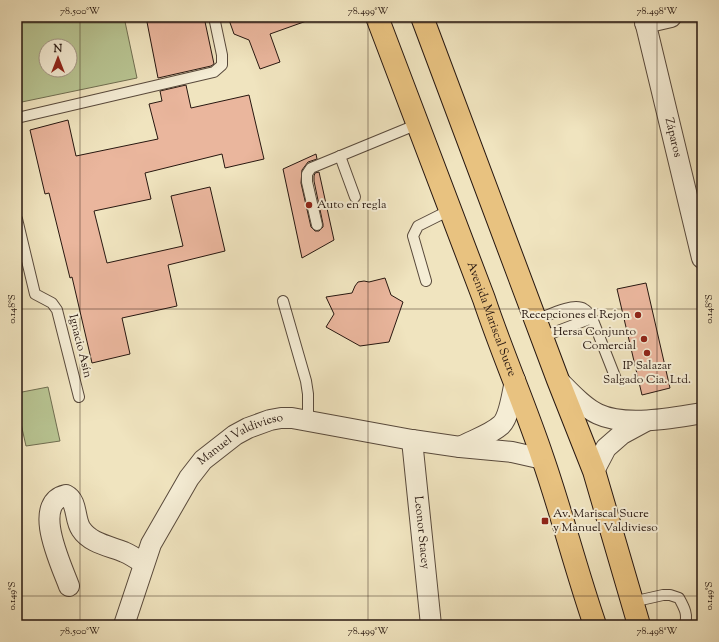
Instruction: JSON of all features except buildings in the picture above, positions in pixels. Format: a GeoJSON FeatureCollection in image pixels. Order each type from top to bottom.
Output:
{"type":"FeatureCollection","features":[{"type":"Feature","properties":{"kind":"main road","name":"Avenida Mariscal Sucre"},"geometry":{"type":"LineString","coordinates":[[377,17],[498,341],[515,380],[543,459],[595,625]]}},
{"type":"Feature","properties":{"kind":"main road"},"geometry":{"type":"LineString","coordinates":[[422,17],[558,380],[594,471],[639,625]]}},
{"type":"Feature","properties":{"kind":"street"},"geometry":{"type":"LineString","coordinates":[[644,20],[671,17]]}},
{"type":"Feature","properties":{"kind":"street","name":"Záparos"},"geometry":{"type":"LineString","coordinates":[[644,20],[697,216],[702,258]]}},
{"type":"Feature","properties":{"kind":"street"},"geometry":{"type":"LineString","coordinates":[[460,447],[488,433],[503,423],[510,405],[515,380]]}},
{"type":"Feature","properties":{"kind":"street"},"geometry":{"type":"LineString","coordinates":[[558,380],[582,403],[598,414],[618,420],[648,420],[702,414]]}},
{"type":"Feature","properties":{"kind":"street","name":"Manuel Valdivieso"},"geometry":{"type":"LineString","coordinates":[[124,625],[143,563],[151,544],[189,478],[203,460],[235,436],[258,424],[281,418],[308,421],[412,440],[460,447],[512,452],[543,459]]}},
{"type":"Feature","properties":{"kind":"street"},"geometry":{"type":"LineString","coordinates":[[594,471],[606,448],[622,434],[648,420]]}},
{"type":"Feature","properties":{"kind":"street","name":"Leonor Stacey"},"geometry":{"type":"LineString","coordinates":[[412,440],[431,625]]}},
{"type":"Feature","properties":{"kind":"street"},"geometry":{"type":"LineString","coordinates":[[69,586],[53,542],[49,525],[49,512],[54,502],[60,497],[66,495],[73,501],[79,528],[87,536],[102,544],[126,553],[143,563]]}},
{"type":"Feature","properties":{"kind":"lane"},"geometry":{"type":"LineString","coordinates":[[17,118],[214,72],[222,65],[222,55],[214,17]]}},
{"type":"Feature","properties":{"kind":"lane"},"geometry":{"type":"LineString","coordinates":[[316,226],[307,182],[307,174],[311,168],[418,124]]}},
{"type":"Feature","properties":{"kind":"lane"},"geometry":{"type":"LineString","coordinates":[[340,156],[355,197]]}},
{"type":"Feature","properties":{"kind":"lane"},"geometry":{"type":"LineString","coordinates":[[426,281],[413,236],[418,226],[450,210]]}},
{"type":"Feature","properties":{"kind":"lane","name":"Ignacio Asín"},"geometry":{"type":"LineString","coordinates":[[17,219],[35,294],[52,303],[57,310],[79,396]]}},
{"type":"Feature","properties":{"kind":"lane"},"geometry":{"type":"LineString","coordinates":[[283,301],[306,381],[308,394],[308,421]]}},
{"type":"Feature","properties":{"kind":"lane"},"geometry":{"type":"LineString","coordinates":[[539,328],[565,309],[576,307],[583,308],[592,318],[616,379]]}},
{"type":"Feature","properties":{"kind":"lane"},"geometry":{"type":"LineString","coordinates":[[539,328],[592,318]]}},
{"type":"Feature","properties":{"kind":"lane"},"geometry":{"type":"LineString","coordinates":[[632,602],[670,594],[679,598],[685,610],[687,620],[684,625]]}},
{"type":"Feature","properties":{"kind":"green space"},"geometry":{"type":"Polygon","coordinates":[[[17,17],[124,17],[137,78],[17,103],[17,17]]]}},
{"type":"Feature","properties":{"kind":"green space"},"geometry":{"type":"Polygon","coordinates":[[[48,387],[60,441],[26,446],[17,406],[17,393],[48,387]]]}},
{"type":"Feature","properties":{"kind":"place","name":"Auto en regla"},"geometry":{"type":"Point","coordinates":[309,205]}},
{"type":"Feature","properties":{"kind":"place","name":"Recepciones el Rejon"},"geometry":{"type":"Point","coordinates":[638,315]}},
{"type":"Feature","properties":{"kind":"place","name":"Hersa Conjunto Comercial"},"geometry":{"type":"Point","coordinates":[644,339]}},
{"type":"Feature","properties":{"kind":"place","name":"IP Salazar Salgado Cia. Ltd."},"geometry":{"type":"Point","coordinates":[647,353]}},
{"type":"Feature","properties":{"kind":"place","name":"Av. Mariscal Sucre y Manuel Valdivieso"},"geometry":{"type":"Point","coordinates":[545,521]}}]}
